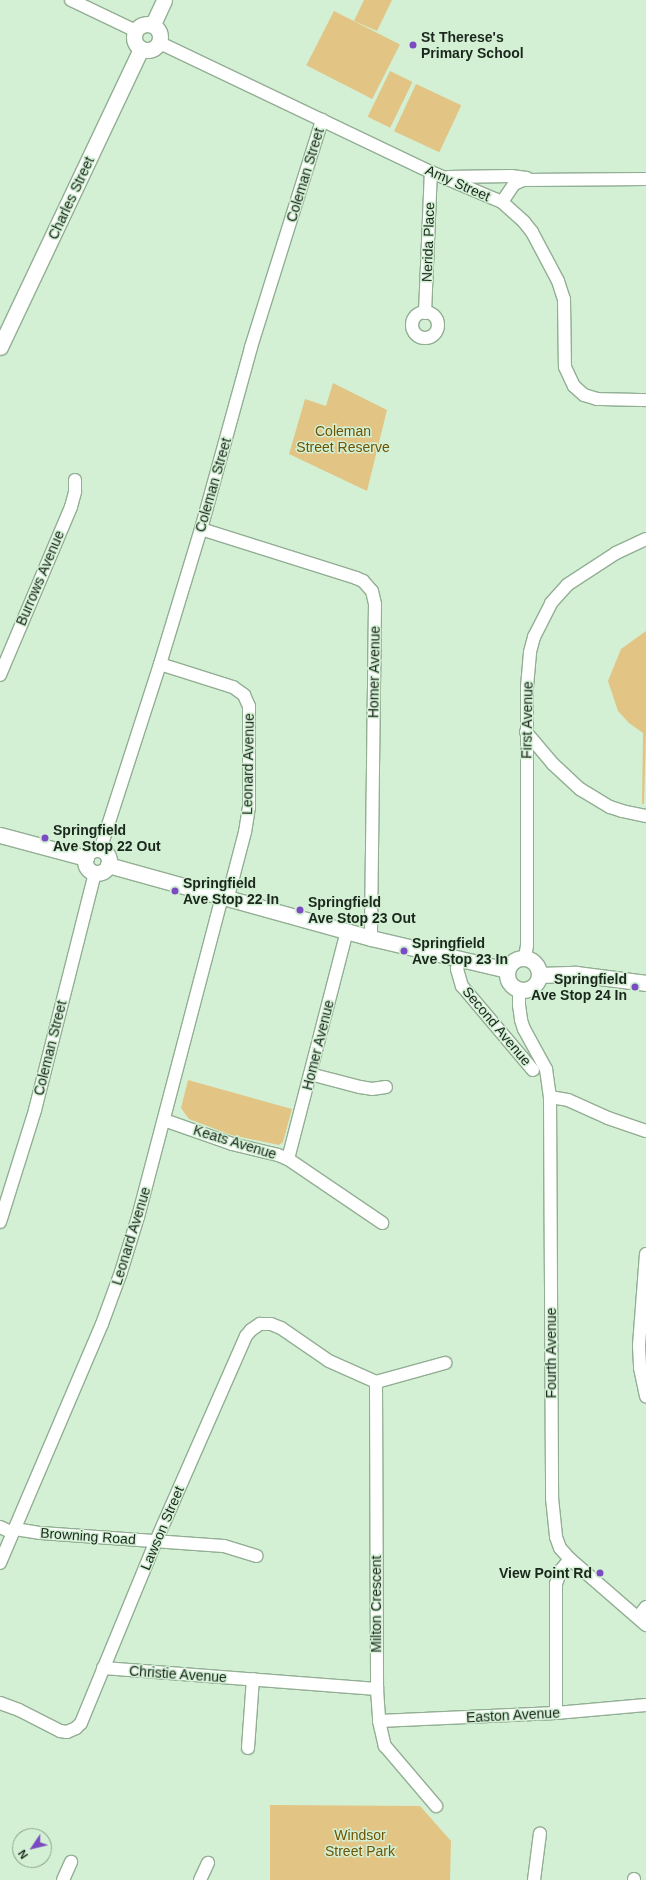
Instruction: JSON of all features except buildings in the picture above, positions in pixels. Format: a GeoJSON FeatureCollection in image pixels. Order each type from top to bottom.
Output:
{"type":"FeatureCollection","features":[{"type":"Feature","properties":{"kind":"street"},"geometry":{"type":"LineString","coordinates":[[71,0],[136,30]]}},
{"type":"Feature","properties":{"kind":"street"},"geometry":{"type":"LineString","coordinates":[[152,24],[164,0]]}},
{"type":"Feature","properties":{"kind":"street"},"geometry":{"type":"LineString","coordinates":[[145,24],[152,24],[159,30],[161,38],[160,43],[154,49],[141,49],[134,39],[136,30],[145,24]]}},
{"type":"Feature","properties":{"kind":"street","name":"Amy Street"},"geometry":{"type":"LineString","coordinates":[[160,43],[431,172],[502,202],[524,222],[532,232],[562,290],[564,306],[564,360],[567,373],[574,386],[584,395],[597,399],[646,400]]}},
{"type":"Feature","properties":{"kind":"street","name":"Charles Street"},"geometry":{"type":"LineString","coordinates":[[0,347],[141,49]]}},
{"type":"Feature","properties":{"kind":"street","name":"Coleman Street"},"geometry":{"type":"LineString","coordinates":[[100,850],[160,664],[201,529],[251,347],[322,120]]}},
{"type":"Feature","properties":{"kind":"street","name":"Nerida Place"},"geometry":{"type":"LineString","coordinates":[[425,313],[431,172]]}},
{"type":"Feature","properties":{"kind":"street"},"geometry":{"type":"LineString","coordinates":[[443,177],[511,176],[530,179],[646,179]]}},
{"type":"Feature","properties":{"kind":"street"},"geometry":{"type":"LineString","coordinates":[[502,202],[514,184],[530,179]]}},
{"type":"Feature","properties":{"kind":"street","name":"Burrows Avenue"},"geometry":{"type":"LineString","coordinates":[[0,675],[70,507],[75,492],[75,480]]}},
{"type":"Feature","properties":{"kind":"street","name":"Homer Avenue"},"geometry":{"type":"LineString","coordinates":[[201,529],[356,578],[363,581],[372,591],[375,604],[371,938]]}},
{"type":"Feature","properties":{"kind":"street","name":"First Avenue"},"geometry":{"type":"LineString","coordinates":[[525,958],[527,945],[526,732],[527,687],[530,652],[539,625],[551,603],[559,593],[578,576],[616,553],[646,539]]}},
{"type":"Feature","properties":{"kind":"street","name":"Leonard Avenue"},"geometry":{"type":"LineString","coordinates":[[0,1563],[102,1324],[121,1272],[138,1217],[195,996],[245,832],[250,807],[249,706],[244,694],[233,687],[160,664]]}},
{"type":"Feature","properties":{"kind":"street"},"geometry":{"type":"LineString","coordinates":[[526,732],[553,764],[580,789],[622,811],[646,816]]}},
{"type":"Feature","properties":{"kind":"street"},"geometry":{"type":"LineString","coordinates":[[0,835],[86,858]]}},
{"type":"Feature","properties":{"kind":"street"},"geometry":{"type":"LineString","coordinates":[[93,850],[100,850],[108,857],[108,865],[102,872],[95,873],[87,867],[86,858],[93,850]]}},
{"type":"Feature","properties":{"kind":"street"},"geometry":{"type":"LineString","coordinates":[[108,865],[225,896],[371,938],[459,960],[507,970]]}},
{"type":"Feature","properties":{"kind":"street","name":"Coleman Street"},"geometry":{"type":"LineString","coordinates":[[0,1222],[5,1191],[35,1110],[95,873]]}},
{"type":"Feature","properties":{"kind":"street","name":"Homer Avenue"},"geometry":{"type":"LineString","coordinates":[[288,1159],[347,931]]}},
{"type":"Feature","properties":{"kind":"street"},"geometry":{"type":"LineString","coordinates":[[525,958],[533,962],[539,975],[533,987],[519,990],[508,981],[507,970],[514,961],[525,958]]}},
{"type":"Feature","properties":{"kind":"street","name":"Second Avenue"},"geometry":{"type":"LineString","coordinates":[[459,960],[458,973],[462,986],[533,1070]]}},
{"type":"Feature","properties":{"kind":"street"},"geometry":{"type":"LineString","coordinates":[[539,975],[576,974],[646,983]]}},
{"type":"Feature","properties":{"kind":"street","name":"Fourth Avenue"},"geometry":{"type":"LineString","coordinates":[[519,990],[521,1020],[529,1039],[544,1065],[550,1096],[552,1498],[556,1537],[560,1548],[570,1559],[642,1621]]}},
{"type":"Feature","properties":{"kind":"street"},"geometry":{"type":"LineString","coordinates":[[310,1074],[360,1087],[372,1089],[386,1087]]}},
{"type":"Feature","properties":{"kind":"street"},"geometry":{"type":"LineString","coordinates":[[550,1096],[568,1100],[608,1118],[646,1131]]}},
{"type":"Feature","properties":{"kind":"street","name":"Keats Avenue"},"geometry":{"type":"LineString","coordinates":[[164,1120],[232,1144],[278,1155],[288,1159],[382,1223]]}},
{"type":"Feature","properties":{"kind":"street"},"geometry":{"type":"LineString","coordinates":[[646,1254],[639,1346],[640,1368],[646,1396]]}},
{"type":"Feature","properties":{"kind":"street","name":"Lawson Street"},"geometry":{"type":"LineString","coordinates":[[0,1703],[19,1710],[56,1729],[67,1732],[76,1728],[81,1723],[156,1541],[246,1336],[251,1330],[260,1324],[271,1324],[281,1328],[329,1361],[376,1382]]}},
{"type":"Feature","properties":{"kind":"street"},"geometry":{"type":"LineString","coordinates":[[376,1382],[445,1363]]}},
{"type":"Feature","properties":{"kind":"street","name":"Milton Crescent"},"geometry":{"type":"LineString","coordinates":[[376,1382],[377,1689],[379,1721],[385,1746],[436,1806]]}},
{"type":"Feature","properties":{"kind":"street","name":"Browning Road"},"geometry":{"type":"LineString","coordinates":[[0,1527],[14,1531],[224,1546],[256,1556]]}},
{"type":"Feature","properties":{"kind":"street"},"geometry":{"type":"LineString","coordinates":[[556,1713],[556,1584],[561,1570],[570,1559]]}},
{"type":"Feature","properties":{"kind":"street"},"geometry":{"type":"LineString","coordinates":[[642,1621],[646,1608]]}},
{"type":"Feature","properties":{"kind":"street","name":"Christie Avenue"},"geometry":{"type":"LineString","coordinates":[[103,1668],[377,1689]]}},
{"type":"Feature","properties":{"kind":"street"},"geometry":{"type":"LineString","coordinates":[[248,1748],[253,1679]]}},
{"type":"Feature","properties":{"kind":"street","name":"Easton Avenue"},"geometry":{"type":"LineString","coordinates":[[379,1721],[556,1713],[646,1706]]}},
{"type":"Feature","properties":{"kind":"street"},"geometry":{"type":"LineString","coordinates":[[534,1880],[540,1833]]}},
{"type":"Feature","properties":{"kind":"street"},"geometry":{"type":"LineString","coordinates":[[63,1880],[71,1862]]}},
{"type":"Feature","properties":{"kind":"street"},"geometry":{"type":"LineString","coordinates":[[200,1880],[208,1863]]}},
{"type":"Feature","properties":{"kind":"green space"},"geometry":{"type":"Polygon","coordinates":[[[364,0],[392,0],[377,31],[354,21],[364,0]]]}},
{"type":"Feature","properties":{"kind":"green space"},"geometry":{"type":"Polygon","coordinates":[[[334,11],[400,45],[372,99],[306,65],[334,11]]]}},
{"type":"Feature","properties":{"kind":"green space"},"geometry":{"type":"Polygon","coordinates":[[[390,71],[412,82],[390,128],[368,117],[390,71]]]}},
{"type":"Feature","properties":{"kind":"green space"},"geometry":{"type":"Polygon","coordinates":[[[416,84],[461,105],[439,152],[394,131],[416,84]]]}},
{"type":"Feature","properties":{"kind":"green space","name":"Coleman Street Reserve"},"geometry":{"type":"Polygon","coordinates":[[[333,383],[387,410],[367,491],[289,454],[305,399],[326,406],[333,383]]]}},
{"type":"Feature","properties":{"kind":"green space"},"geometry":{"type":"Polygon","coordinates":[[[646,631],[646,733],[644,804],[642,804],[643,733],[629,723],[618,711],[608,681],[621,649],[646,631]]]}},
{"type":"Feature","properties":{"kind":"green space"},"geometry":{"type":"Polygon","coordinates":[[[188,1080],[292,1109],[283,1142],[279,1145],[231,1135],[189,1119],[181,1108],[188,1080]]]}},
{"type":"Feature","properties":{"kind":"green space","name":"Windsor Street Park"},"geometry":{"type":"Polygon","coordinates":[[[270,1805],[420,1806],[451,1841],[450,1880],[270,1880],[270,1805]]]}},
{"type":"Feature","properties":{"kind":"place","name":"St Therese's Primary School"},"geometry":{"type":"Point","coordinates":[413,45]}},
{"type":"Feature","properties":{"kind":"place","name":"Springfield Ave Stop 22 Out"},"geometry":{"type":"Point","coordinates":[45,838]}},
{"type":"Feature","properties":{"kind":"place","name":"Springfield Ave Stop 22 In"},"geometry":{"type":"Point","coordinates":[175,891]}},
{"type":"Feature","properties":{"kind":"place","name":"Springfield Ave Stop 23 Out"},"geometry":{"type":"Point","coordinates":[300,910]}},
{"type":"Feature","properties":{"kind":"place","name":"Springfield Ave Stop 23 In"},"geometry":{"type":"Point","coordinates":[404,951]}},
{"type":"Feature","properties":{"kind":"place","name":"Springfield Ave Stop 24 In"},"geometry":{"type":"Point","coordinates":[635,987]}},
{"type":"Feature","properties":{"kind":"place","name":"View Point Rd"},"geometry":{"type":"Point","coordinates":[600,1573]}}]}
